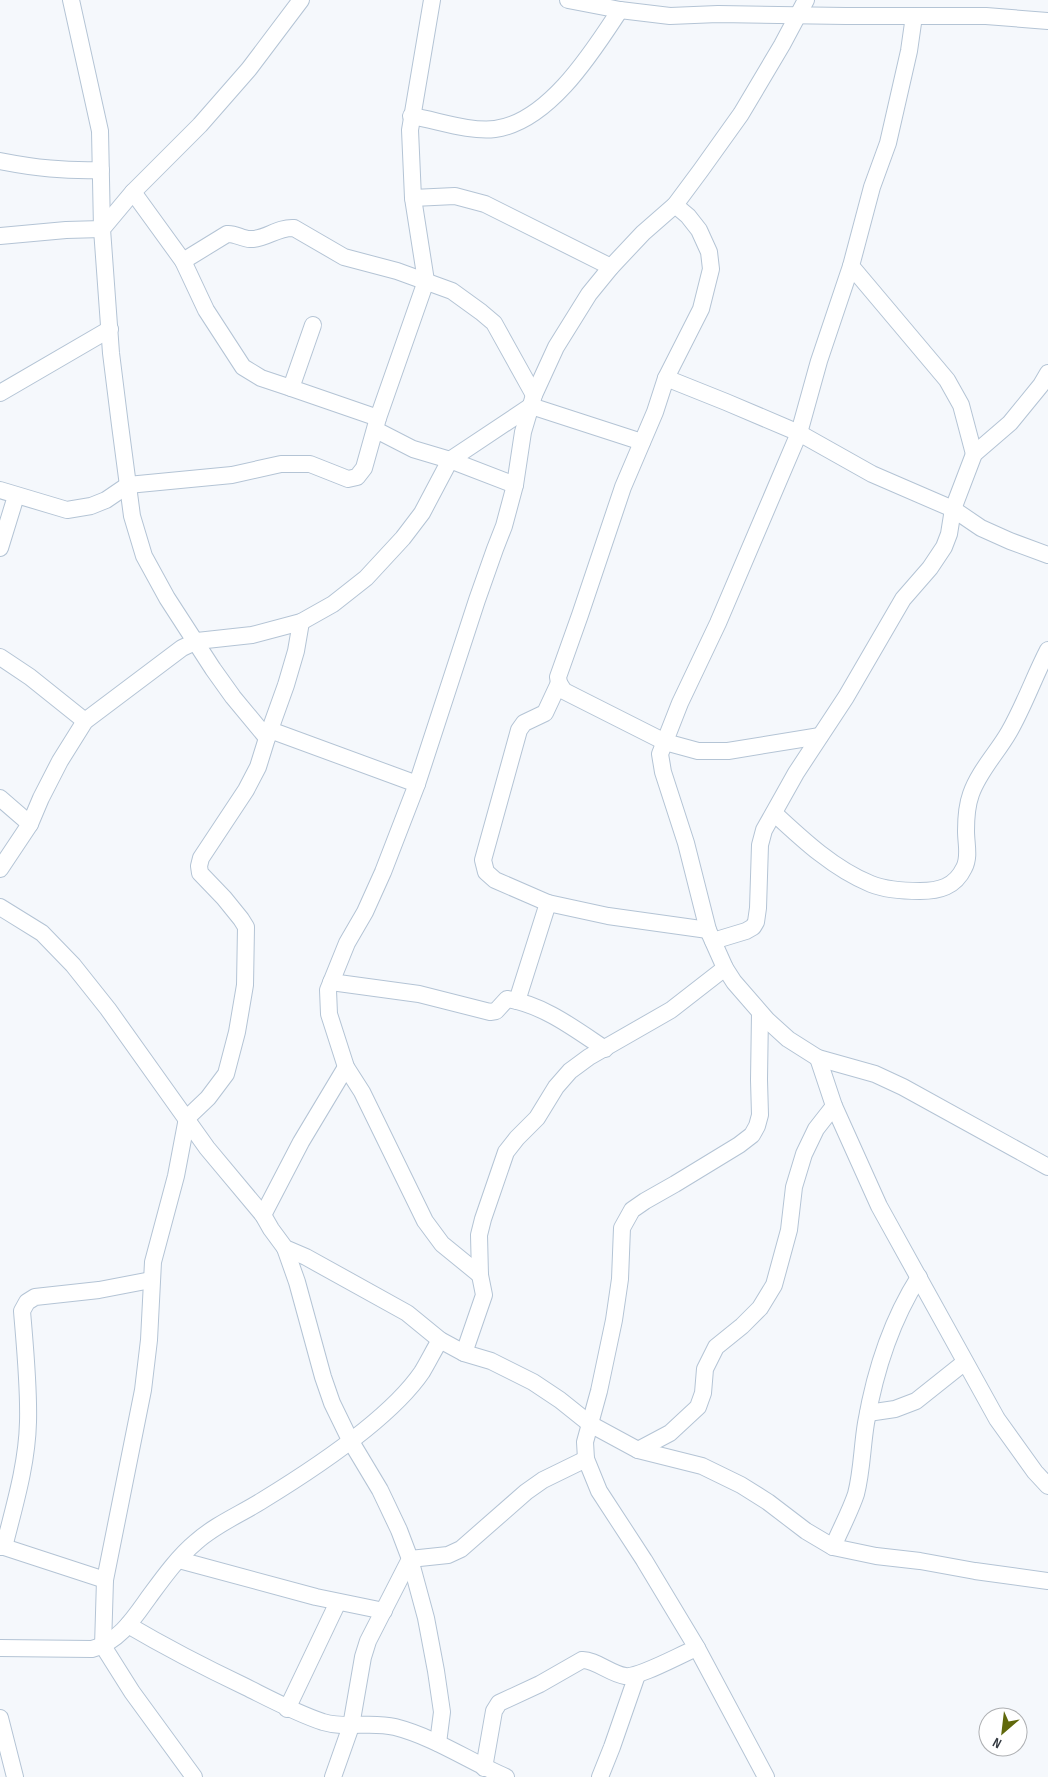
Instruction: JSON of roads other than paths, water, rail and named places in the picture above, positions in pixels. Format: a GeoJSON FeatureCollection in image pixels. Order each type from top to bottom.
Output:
{"type":"FeatureCollection","features":[{"type":"Feature","properties":{"kind":"street"},"geometry":{"type":"LineString","coordinates":[[71,0],[100,131],[102,229],[110,329],[132,516],[144,556],[167,598],[197,641],[213,669],[233,697],[268,734],[417,784]]}},
{"type":"Feature","properties":{"kind":"street"},"geometry":{"type":"LineString","coordinates":[[0,236],[102,229],[133,192],[200,125],[249,69],[301,0]]}},
{"type":"Feature","properties":{"kind":"street"},"geometry":{"type":"LineString","coordinates":[[0,490],[67,510],[91,506],[106,500],[128,485],[232,475],[281,464],[310,464],[348,479],[357,478],[364,468],[377,424],[426,281],[413,198],[410,130],[432,0]]}},
{"type":"Feature","properties":{"kind":"street"},"geometry":{"type":"LineString","coordinates":[[568,0],[620,10],[670,16],[718,14],[986,16],[1048,21]]}},
{"type":"Feature","properties":{"kind":"street"},"geometry":{"type":"LineString","coordinates":[[480,1274],[442,1244],[425,1221],[362,1092],[346,1066],[329,1014],[328,990],[348,943],[365,912],[383,872],[417,784],[477,600],[504,526],[515,485],[523,432],[533,401],[556,348],[589,294],[643,233],[674,205],[741,114],[806,0]]}},
{"type":"Feature","properties":{"kind":"street"},"geometry":{"type":"LineString","coordinates":[[411,116],[472,129],[496,129],[516,122],[540,108],[584,64],[620,10]]}},
{"type":"Feature","properties":{"kind":"street"},"geometry":{"type":"LineString","coordinates":[[914,16],[909,51],[888,142],[872,187],[851,266],[819,361],[799,433],[718,623],[680,703],[660,754],[662,772],[686,843],[711,936],[725,968],[760,1013],[788,1039],[818,1058],[875,1074],[903,1087],[1048,1167]]}},
{"type":"Feature","properties":{"kind":"street"},"geometry":{"type":"LineString","coordinates":[[0,161],[67,171],[101,170]]}},
{"type":"Feature","properties":{"kind":"street"},"geometry":{"type":"LineString","coordinates":[[133,192],[183,261],[206,310],[243,367],[261,378],[291,388],[377,424],[413,449],[450,460],[515,485]]}},
{"type":"Feature","properties":{"kind":"street"},"geometry":{"type":"LineString","coordinates":[[413,198],[455,196],[485,204],[611,267]]}},
{"type":"Feature","properties":{"kind":"street"},"geometry":{"type":"LineString","coordinates":[[674,205],[688,216],[699,230],[709,252],[711,269],[701,309],[666,378],[623,486],[558,676],[559,683],[564,691],[665,742],[698,751],[728,751],[820,736]]}},
{"type":"Feature","properties":{"kind":"street"},"geometry":{"type":"LineString","coordinates":[[183,261],[227,234],[232,233],[251,239],[285,227],[294,228],[344,257],[397,271],[452,291],[494,324],[533,401],[642,442]]}},
{"type":"Feature","properties":{"kind":"street"},"geometry":{"type":"LineString","coordinates":[[851,266],[947,380],[962,405],[974,454]]}},
{"type":"Feature","properties":{"kind":"street"},"geometry":{"type":"LineString","coordinates":[[291,388],[313,325]]}},
{"type":"Feature","properties":{"kind":"street"},"geometry":{"type":"LineString","coordinates":[[0,393],[110,329]]}},
{"type":"Feature","properties":{"kind":"street"},"geometry":{"type":"LineString","coordinates":[[559,683],[545,713],[524,723],[519,730],[483,860],[486,872],[495,880],[548,903],[608,916],[711,936],[746,930],[753,926],[756,922],[760,884],[760,845],[764,830],[796,773],[846,697],[903,599],[930,568],[944,547],[949,534],[953,509],[974,454],[1010,423],[1048,374]]}},
{"type":"Feature","properties":{"kind":"street"},"geometry":{"type":"LineString","coordinates":[[666,378],[799,433],[872,474],[953,509],[981,528],[1048,555]]}},
{"type":"Feature","properties":{"kind":"street"},"geometry":{"type":"LineString","coordinates":[[0,869],[30,824],[60,761],[85,720],[182,648],[197,641],[252,635],[301,622],[333,604],[366,578],[403,538],[422,513],[450,460],[533,401]]}},
{"type":"Feature","properties":{"kind":"street"},"geometry":{"type":"LineString","coordinates":[[0,548],[16,496]]}},
{"type":"Feature","properties":{"kind":"street"},"geometry":{"type":"LineString","coordinates":[[194,1777],[132,1692],[103,1646],[105,1580],[143,1390],[149,1340],[153,1262],[176,1176],[187,1118],[208,1098],[226,1074],[237,1032],[245,985],[246,927],[224,898],[200,873],[199,866],[201,858],[246,790],[258,767],[286,685],[301,622]]}},
{"type":"Feature","properties":{"kind":"street"},"geometry":{"type":"LineString","coordinates":[[774,813],[840,868],[873,885],[906,891],[932,892],[943,889],[959,877],[965,867],[968,853],[966,833],[967,807],[971,792],[1008,734],[1026,701],[1048,650]]}},
{"type":"Feature","properties":{"kind":"street"},"geometry":{"type":"LineString","coordinates":[[0,657],[30,677],[85,720]]}},
{"type":"Feature","properties":{"kind":"street"},"geometry":{"type":"LineString","coordinates":[[0,798],[30,824]]}},
{"type":"Feature","properties":{"kind":"street"},"geometry":{"type":"LineString","coordinates":[[517,1001],[548,903]]}},
{"type":"Feature","properties":{"kind":"street"},"geometry":{"type":"LineString","coordinates":[[0,907],[42,933],[73,965],[108,1009],[207,1148],[263,1215],[285,1248],[298,1282],[332,1403],[350,1440],[380,1490],[410,1559],[426,1618],[436,1672],[442,1712],[438,1743]]}},
{"type":"Feature","properties":{"kind":"street"},"geometry":{"type":"LineString","coordinates":[[464,1353],[484,1295],[480,1274],[479,1235],[506,1152],[537,1118],[556,1087],[570,1071],[589,1057],[671,1010],[725,968]]}},
{"type":"Feature","properties":{"kind":"street"},"geometry":{"type":"LineString","coordinates":[[331,982],[419,994],[490,1012],[496,1012],[507,1000],[517,1001],[534,1006],[560,1019],[605,1049]]}},
{"type":"Feature","properties":{"kind":"street"},"geometry":{"type":"LineString","coordinates":[[760,1013],[760,1115],[752,1135],[739,1145],[644,1201],[632,1210],[622,1228],[620,1279],[614,1320],[585,1442],[586,1458],[599,1491],[644,1560],[696,1648],[766,1777]]}},
{"type":"Feature","properties":{"kind":"street"},"geometry":{"type":"LineString","coordinates":[[818,1058],[834,1106],[879,1206],[997,1419],[1035,1472],[1048,1486]]}},
{"type":"Feature","properties":{"kind":"street"},"geometry":{"type":"LineString","coordinates":[[263,1215],[301,1142],[346,1066]]}},
{"type":"Feature","properties":{"kind":"street"},"geometry":{"type":"LineString","coordinates":[[638,1450],[670,1433],[698,1407],[703,1393],[705,1369],[716,1347],[742,1326],[760,1308],[774,1285],[789,1230],[794,1187],[804,1154],[816,1129],[834,1106]]}},
{"type":"Feature","properties":{"kind":"street"},"geometry":{"type":"LineString","coordinates":[[285,1248],[306,1257],[407,1313],[440,1340],[464,1353],[491,1361],[533,1382],[560,1400],[590,1424],[638,1450],[702,1466],[741,1485],[832,1547],[876,1556],[1048,1581]]}},
{"type":"Feature","properties":{"kind":"street"},"geometry":{"type":"LineString","coordinates":[[832,1547],[855,1497],[860,1478],[868,1413],[887,1342],[903,1304],[919,1277]]}},
{"type":"Feature","properties":{"kind":"street"},"geometry":{"type":"LineString","coordinates":[[105,1580],[2,1547],[18,1493],[28,1423],[22,1311],[27,1302],[35,1297],[99,1290],[151,1280]]}},
{"type":"Feature","properties":{"kind":"street"},"geometry":{"type":"LineString","coordinates":[[0,1648],[92,1649],[103,1646],[118,1636],[179,1560],[196,1542],[217,1526],[288,1485],[379,1418],[405,1393],[421,1373],[440,1340]]}},
{"type":"Feature","properties":{"kind":"street"},"geometry":{"type":"LineString","coordinates":[[868,1413],[895,1409],[916,1401],[965,1362]]}},
{"type":"Feature","properties":{"kind":"street"},"geometry":{"type":"LineString","coordinates":[[410,1559],[448,1555],[461,1549],[526,1492],[543,1480],[586,1458]]}},
{"type":"Feature","properties":{"kind":"street"},"geometry":{"type":"LineString","coordinates":[[333,1777],[352,1726],[363,1657],[368,1641],[410,1559]]}},
{"type":"Feature","properties":{"kind":"street"},"geometry":{"type":"LineString","coordinates":[[179,1560],[338,1602],[384,1611]]}},
{"type":"Feature","properties":{"kind":"street"},"geometry":{"type":"LineString","coordinates":[[287,1708],[338,1602]]}},
{"type":"Feature","properties":{"kind":"street"},"geometry":{"type":"LineString","coordinates":[[128,1625],[194,1662],[287,1708],[324,1722],[352,1726],[394,1726],[438,1743],[484,1768],[506,1777]]}},
{"type":"Feature","properties":{"kind":"street"},"geometry":{"type":"LineString","coordinates":[[484,1768],[494,1711],[500,1703],[584,1660],[626,1676],[637,1675],[696,1648]]}},
{"type":"Feature","properties":{"kind":"street"},"geometry":{"type":"LineString","coordinates":[[600,1777],[637,1675]]}},
{"type":"Feature","properties":{"kind":"street"},"geometry":{"type":"LineString","coordinates":[[0,1718],[15,1777]]}}]}
